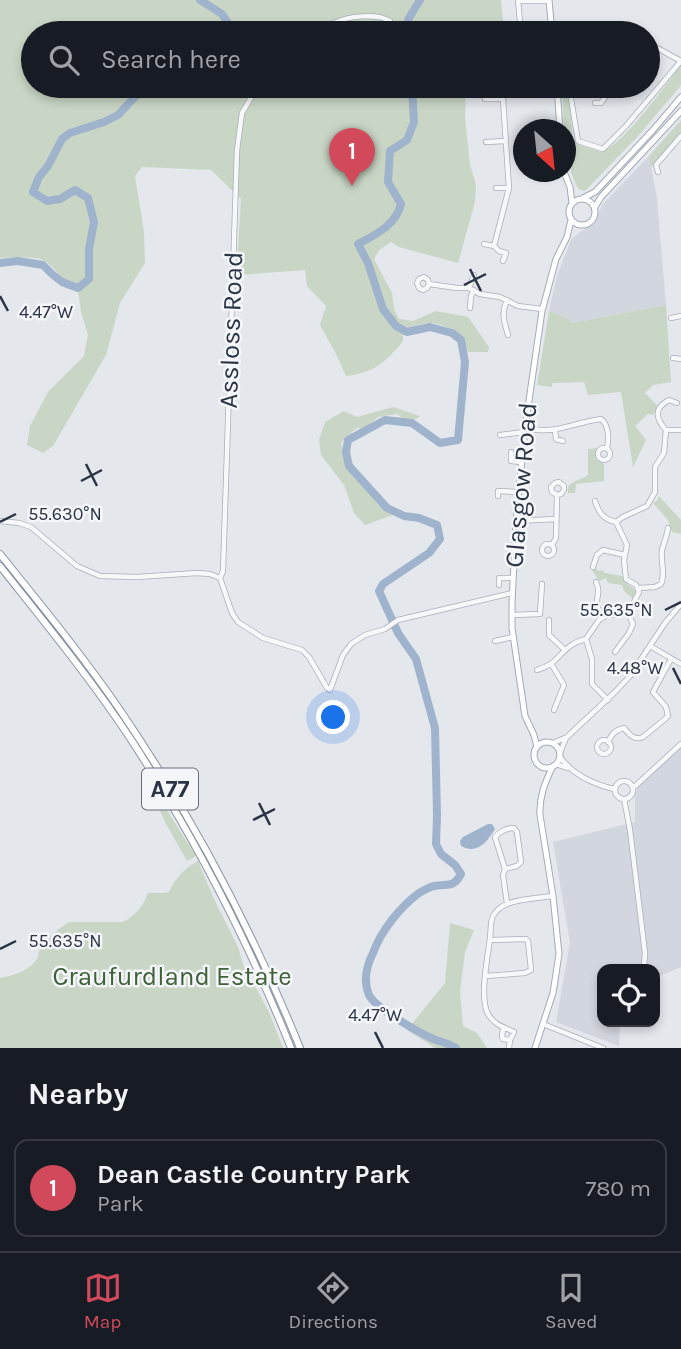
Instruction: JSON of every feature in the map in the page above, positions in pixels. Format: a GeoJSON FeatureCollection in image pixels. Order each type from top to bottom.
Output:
{"type":"FeatureCollection","features":[{"type":"Feature","properties":{"kind":"highway","name":"A77"},"geometry":{"type":"LineString","coordinates":[[0,554],[101,684],[187,817],[250,936],[300,1046]]}},
{"type":"Feature","properties":{"kind":"highway","name":"A77"},"geometry":{"type":"LineString","coordinates":[[0,566],[89,680],[169,801],[207,867],[245,942],[291,1048]]}},
{"type":"Feature","properties":{"kind":"main road"},"geometry":{"type":"LineString","coordinates":[[549,1],[551,21]]}},
{"type":"Feature","properties":{"kind":"main road"},"geometry":{"type":"LineString","coordinates":[[572,203],[594,192],[681,97]]}},
{"type":"Feature","properties":{"kind":"main road"},"geometry":{"type":"LineString","coordinates":[[557,98],[559,119]]}},
{"type":"Feature","properties":{"kind":"main road"},"geometry":{"type":"LineString","coordinates":[[595,207],[601,197],[681,111]]}},
{"type":"Feature","properties":{"kind":"main road"},"geometry":{"type":"LineString","coordinates":[[568,182],[572,203],[569,209],[571,220],[581,225],[589,224],[596,212],[595,207],[591,202],[581,199],[570,187]]}},
{"type":"Feature","properties":{"kind":"main road","name":"Glasgow Road"},"geometry":{"type":"LineString","coordinates":[[537,747],[525,716],[513,637],[512,593],[516,522],[524,430],[542,309],[556,259],[571,220]]}},
{"type":"Feature","properties":{"kind":"main road","name":"Glasgow Road"},"geometry":{"type":"LineString","coordinates":[[566,237],[581,225]]}},
{"type":"Feature","properties":{"kind":"main road"},"geometry":{"type":"LineString","coordinates":[[534,735],[558,748],[560,755],[545,782],[539,803],[558,938],[558,967],[553,993],[535,1048]]}},
{"type":"Feature","properties":{"kind":"main road"},"geometry":{"type":"LineString","coordinates":[[545,782],[541,766],[535,758],[537,747],[549,743]]}},
{"type":"Feature","properties":{"kind":"main road"},"geometry":{"type":"LineString","coordinates":[[541,766],[554,765]]}},
{"type":"Feature","properties":{"kind":"street"},"geometry":{"type":"LineString","coordinates":[[520,21],[518,0],[549,1]]}},
{"type":"Feature","properties":{"kind":"street"},"geometry":{"type":"LineString","coordinates":[[339,21],[366,15],[383,17],[390,21]]}},
{"type":"Feature","properties":{"kind":"street"},"geometry":{"type":"LineString","coordinates":[[660,49],[681,61],[660,86]]}},
{"type":"Feature","properties":{"kind":"street","name":"Assloss Road"},"geometry":{"type":"LineString","coordinates":[[220,578],[223,571],[237,150],[242,113],[251,98]]}},
{"type":"Feature","properties":{"kind":"street"},"geometry":{"type":"LineString","coordinates":[[571,98],[578,141],[603,149],[650,98]]}},
{"type":"Feature","properties":{"kind":"street"},"geometry":{"type":"LineString","coordinates":[[595,103],[601,103],[604,98]]}},
{"type":"Feature","properties":{"kind":"street"},"geometry":{"type":"LineString","coordinates":[[485,99],[503,99],[509,188],[494,246]]}},
{"type":"Feature","properties":{"kind":"street"},"geometry":{"type":"LineString","coordinates":[[658,172],[656,165],[681,136]]}},
{"type":"Feature","properties":{"kind":"street"},"geometry":{"type":"LineString","coordinates":[[486,142],[506,141]]}},
{"type":"Feature","properties":{"kind":"street"},"geometry":{"type":"LineString","coordinates":[[496,187],[509,188]]}},
{"type":"Feature","properties":{"kind":"street"},"geometry":{"type":"LineString","coordinates":[[484,244],[506,253],[503,261]]}},
{"type":"Feature","properties":{"kind":"street"},"geometry":{"type":"LineString","coordinates":[[470,308],[474,275]]}},
{"type":"Feature","properties":{"kind":"street"},"geometry":{"type":"LineString","coordinates":[[429,284],[471,289],[500,297],[517,306],[542,309]]}},
{"type":"Feature","properties":{"kind":"street"},"geometry":{"type":"LineString","coordinates":[[507,300],[503,311],[508,335]]}},
{"type":"Feature","properties":{"kind":"street"},"geometry":{"type":"LineString","coordinates":[[671,318],[681,316]]}},
{"type":"Feature","properties":{"kind":"street"},"geometry":{"type":"LineString","coordinates":[[505,326],[511,323]]}},
{"type":"Feature","properties":{"kind":"street"},"geometry":{"type":"LineString","coordinates":[[673,358],[681,359]]}},
{"type":"Feature","properties":{"kind":"street"},"geometry":{"type":"LineString","coordinates":[[616,522],[647,506],[655,492],[655,467],[664,453],[666,430],[657,413],[662,404],[669,400],[675,402],[676,394]]}},
{"type":"Feature","properties":{"kind":"street"},"geometry":{"type":"LineString","coordinates":[[500,435],[524,430],[555,430],[601,419],[605,423],[607,448]]}},
{"type":"Feature","properties":{"kind":"street"},"geometry":{"type":"LineString","coordinates":[[555,430],[556,439]]}},
{"type":"Feature","properties":{"kind":"street"},"geometry":{"type":"LineString","coordinates":[[666,430],[681,430]]}},
{"type":"Feature","properties":{"kind":"street"},"geometry":{"type":"LineString","coordinates":[[549,442],[556,439],[563,441]]}},
{"type":"Feature","properties":{"kind":"street"},"geometry":{"type":"LineString","coordinates":[[511,452],[511,461],[521,462]]}},
{"type":"Feature","properties":{"kind":"street"},"geometry":{"type":"LineString","coordinates":[[498,496],[498,491],[518,492]]}},
{"type":"Feature","properties":{"kind":"street"},"geometry":{"type":"LineString","coordinates":[[552,545],[556,538],[557,495]]}},
{"type":"Feature","properties":{"kind":"street"},"geometry":{"type":"LineString","coordinates":[[537,670],[552,664],[565,650],[586,639],[599,620],[607,615],[622,614],[632,606],[639,592],[636,585],[626,579],[624,570],[627,545],[616,522],[599,513],[596,501]]}},
{"type":"Feature","properties":{"kind":"street"},"geometry":{"type":"LineString","coordinates":[[591,510],[598,508]]}},
{"type":"Feature","properties":{"kind":"street"},"geometry":{"type":"LineString","coordinates":[[516,522],[556,519]]}},
{"type":"Feature","properties":{"kind":"street"},"geometry":{"type":"LineString","coordinates":[[0,521],[31,527],[77,566],[100,576],[137,577],[197,573],[220,578],[232,613],[238,622],[263,638],[302,650],[330,690],[342,655],[351,644],[365,635],[385,629],[398,620],[512,593]]}},
{"type":"Feature","properties":{"kind":"street"},"geometry":{"type":"LineString","coordinates":[[638,588],[655,587],[664,579],[661,552],[668,528]]}},
{"type":"Feature","properties":{"kind":"street"},"geometry":{"type":"LineString","coordinates":[[593,567],[597,555],[603,550],[625,555]]}},
{"type":"Feature","properties":{"kind":"street"},"geometry":{"type":"LineString","coordinates":[[499,585],[499,578],[513,578]]}},
{"type":"Feature","properties":{"kind":"street"},"geometry":{"type":"LineString","coordinates":[[596,582],[600,590],[598,608],[604,617]]}},
{"type":"Feature","properties":{"kind":"street"},"geometry":{"type":"LineString","coordinates":[[512,615],[540,614],[542,583]]}},
{"type":"Feature","properties":{"kind":"street"},"geometry":{"type":"LineString","coordinates":[[549,743],[567,737],[608,700],[630,676],[665,622],[681,604]]}},
{"type":"Feature","properties":{"kind":"street"},"geometry":{"type":"LineString","coordinates":[[626,610],[633,624],[617,650],[626,652]]}},
{"type":"Feature","properties":{"kind":"street"},"geometry":{"type":"LineString","coordinates":[[549,620],[549,635],[565,650]]}},
{"type":"Feature","properties":{"kind":"street"},"geometry":{"type":"LineString","coordinates":[[495,640],[513,637]]}},
{"type":"Feature","properties":{"kind":"street"},"geometry":{"type":"LineString","coordinates":[[586,639],[592,659],[592,684],[608,700]]}},
{"type":"Feature","properties":{"kind":"street"},"geometry":{"type":"LineString","coordinates":[[650,646],[681,664]]}},
{"type":"Feature","properties":{"kind":"street"},"geometry":{"type":"LineString","coordinates":[[608,742],[612,734],[624,728],[632,737],[643,737],[668,716],[666,708],[653,692],[671,659]]}},
{"type":"Feature","properties":{"kind":"street"},"geometry":{"type":"LineString","coordinates":[[552,664],[564,685],[554,710]]}},
{"type":"Feature","properties":{"kind":"street"},"geometry":{"type":"LineString","coordinates":[[567,737],[560,755],[568,768],[604,787],[614,789]]}},
{"type":"Feature","properties":{"kind":"street"},"geometry":{"type":"LineString","coordinates":[[614,789],[618,797],[630,797],[640,780],[681,744]]}},
{"type":"Feature","properties":{"kind":"street"},"geometry":{"type":"LineString","coordinates":[[554,765],[568,768]]}},
{"type":"Feature","properties":{"kind":"street"},"geometry":{"type":"LineString","coordinates":[[614,789],[624,780],[634,788]]}},
{"type":"Feature","properties":{"kind":"street"},"geometry":{"type":"LineString","coordinates":[[624,799],[645,964]]}},
{"type":"Feature","properties":{"kind":"street"},"geometry":{"type":"LineString","coordinates":[[505,869],[521,862],[517,832],[514,828],[509,828],[495,837],[505,869],[503,875],[507,903]]}},
{"type":"Feature","properties":{"kind":"street"},"geometry":{"type":"LineString","coordinates":[[509,1048],[514,1032],[494,1022],[485,1006],[493,916],[507,903],[553,896]]}},
{"type":"Feature","properties":{"kind":"street"},"geometry":{"type":"LineString","coordinates":[[486,976],[525,973],[531,970],[526,939],[490,940]]}},
{"type":"Feature","properties":{"kind":"street"},"geometry":{"type":"LineString","coordinates":[[543,1024],[603,1048]]}},
{"type":"Feature","properties":{"kind":"street"},"geometry":{"type":"LineString","coordinates":[[503,1028],[503,1039],[510,1040]]}},
{"type":"Feature","properties":{"kind":"shaded area"},"geometry":{"type":"Polygon","coordinates":[[[649,156],[657,199],[666,305],[571,323],[569,319],[549,311],[557,276],[571,240],[595,223],[602,205],[649,156]]]}},
{"type":"Feature","properties":{"kind":"shaded area"},"geometry":{"type":"Polygon","coordinates":[[[681,746],[681,967],[660,976],[660,964],[597,964],[597,1027],[620,1027],[619,1046],[556,1022],[570,943],[553,842],[635,822],[635,797],[640,780],[681,746]]]}},
{"type":"Feature","properties":{"kind":"green space"},"geometry":{"type":"Polygon","coordinates":[[[0,0],[501,0],[503,21],[21,21],[21,98],[466,98],[470,165],[476,185],[475,202],[458,263],[399,247],[391,242],[379,250],[374,259],[392,293],[394,309],[399,319],[413,321],[436,311],[468,317],[489,347],[488,352],[468,352],[454,331],[442,325],[426,323],[407,328],[403,341],[379,365],[365,372],[346,376],[320,325],[326,306],[307,286],[305,270],[238,275],[241,199],[211,170],[142,167],[135,176],[144,232],[145,263],[120,303],[106,355],[53,446],[43,453],[27,445],[30,426],[48,392],[84,356],[88,335],[77,283],[66,280],[50,264],[40,259],[0,258],[0,0]]]}},
{"type":"Feature","properties":{"kind":"green space"},"geometry":{"type":"Polygon","coordinates":[[[681,65],[681,85],[678,89],[639,135],[585,191],[579,189],[576,182],[576,143],[601,152],[621,138],[656,98],[660,98],[660,92],[681,65]]]}},
{"type":"Feature","properties":{"kind":"green space"},"geometry":{"type":"Polygon","coordinates":[[[563,98],[569,98],[571,119],[564,119],[563,98]]]}},
{"type":"Feature","properties":{"kind":"green space"},"geometry":{"type":"Polygon","coordinates":[[[681,120],[681,134],[651,167],[649,156],[681,120]]]}},
{"type":"Feature","properties":{"kind":"green space"},"geometry":{"type":"Polygon","coordinates":[[[666,305],[671,382],[653,385],[645,393],[657,405],[653,415],[648,414],[635,426],[646,440],[633,467],[621,392],[588,395],[584,382],[552,383],[552,387],[537,385],[549,311],[569,319],[571,323],[666,305]]]}},
{"type":"Feature","properties":{"kind":"green space"},"geometry":{"type":"Polygon","coordinates":[[[393,407],[420,416],[405,420],[397,414],[378,417],[364,429],[357,428],[341,443],[346,464],[354,478],[370,492],[382,508],[393,515],[365,525],[354,513],[344,485],[321,455],[319,440],[325,422],[344,411],[357,417],[393,407]]]}},
{"type":"Feature","properties":{"kind":"green space"},"geometry":{"type":"Polygon","coordinates":[[[597,448],[596,459],[604,464],[604,481],[576,484],[575,493],[568,493],[570,485],[588,475],[588,449],[597,448]]]}},
{"type":"Feature","properties":{"kind":"green space"},"geometry":{"type":"Polygon","coordinates":[[[659,496],[681,520],[681,534],[672,532],[668,520],[653,503],[659,496]]]}},
{"type":"Feature","properties":{"kind":"green space"},"geometry":{"type":"Polygon","coordinates":[[[595,568],[622,576],[636,591],[633,599],[624,591],[622,585],[608,583],[606,578],[599,581],[592,570],[595,568]]]}},
{"type":"Feature","properties":{"kind":"green space"},"geometry":{"type":"Polygon","coordinates":[[[154,790],[196,856],[187,861],[165,822],[152,792],[154,790]]]}},
{"type":"Feature","properties":{"kind":"green space","name":"Craufurdland Estate"},"geometry":{"type":"Polygon","coordinates":[[[198,861],[238,947],[243,964],[269,1012],[283,1048],[0,1048],[0,978],[27,969],[35,962],[45,943],[71,922],[127,920],[138,910],[148,893],[169,892],[181,874],[198,861]]]}},
{"type":"Feature","properties":{"kind":"green space"},"geometry":{"type":"Polygon","coordinates":[[[450,923],[474,930],[465,952],[460,992],[463,1026],[477,1033],[487,1048],[435,1048],[407,1030],[445,983],[450,923]]]}},
{"type":"Feature","properties":{"kind":"water"},"geometry":{"type":"Polygon","coordinates":[[[492,824],[495,829],[481,846],[472,849],[461,846],[463,837],[492,824]]]}},
{"type":"Feature","properties":{"kind":"waterway"},"geometry":{"type":"LineString","coordinates":[[200,0],[222,14],[227,21]]}},
{"type":"Feature","properties":{"kind":"waterway"},"geometry":{"type":"LineString","coordinates":[[408,21],[420,0]]}},
{"type":"Feature","properties":{"kind":"waterway"},"geometry":{"type":"LineString","coordinates":[[0,263],[18,261],[43,265],[62,282],[78,288],[89,279],[89,249],[94,222],[88,198],[75,190],[60,199],[47,201],[33,192],[62,139],[70,133],[118,115],[134,98]]}},
{"type":"Feature","properties":{"kind":"waterway"},"geometry":{"type":"LineString","coordinates":[[413,98],[414,122],[407,140],[390,151],[388,182],[401,204],[390,224],[358,244],[368,263],[383,309],[396,326],[407,332],[430,327],[452,333],[461,340],[465,362],[458,440],[440,443],[412,423],[385,420],[348,440],[346,452],[349,466],[387,508],[404,516],[437,525],[440,539],[429,553],[383,584],[379,591],[398,633],[416,659],[435,728],[436,844],[441,854],[455,865],[461,874],[452,884],[432,887],[419,893],[398,912],[376,945],[366,984],[369,995],[389,1013],[420,1032],[456,1048]]}},
{"type":"Feature","properties":{"kind":"place","name":"Dean Castle Country Park"},"geometry":{"type":"Point","coordinates":[352,186]}}]}
